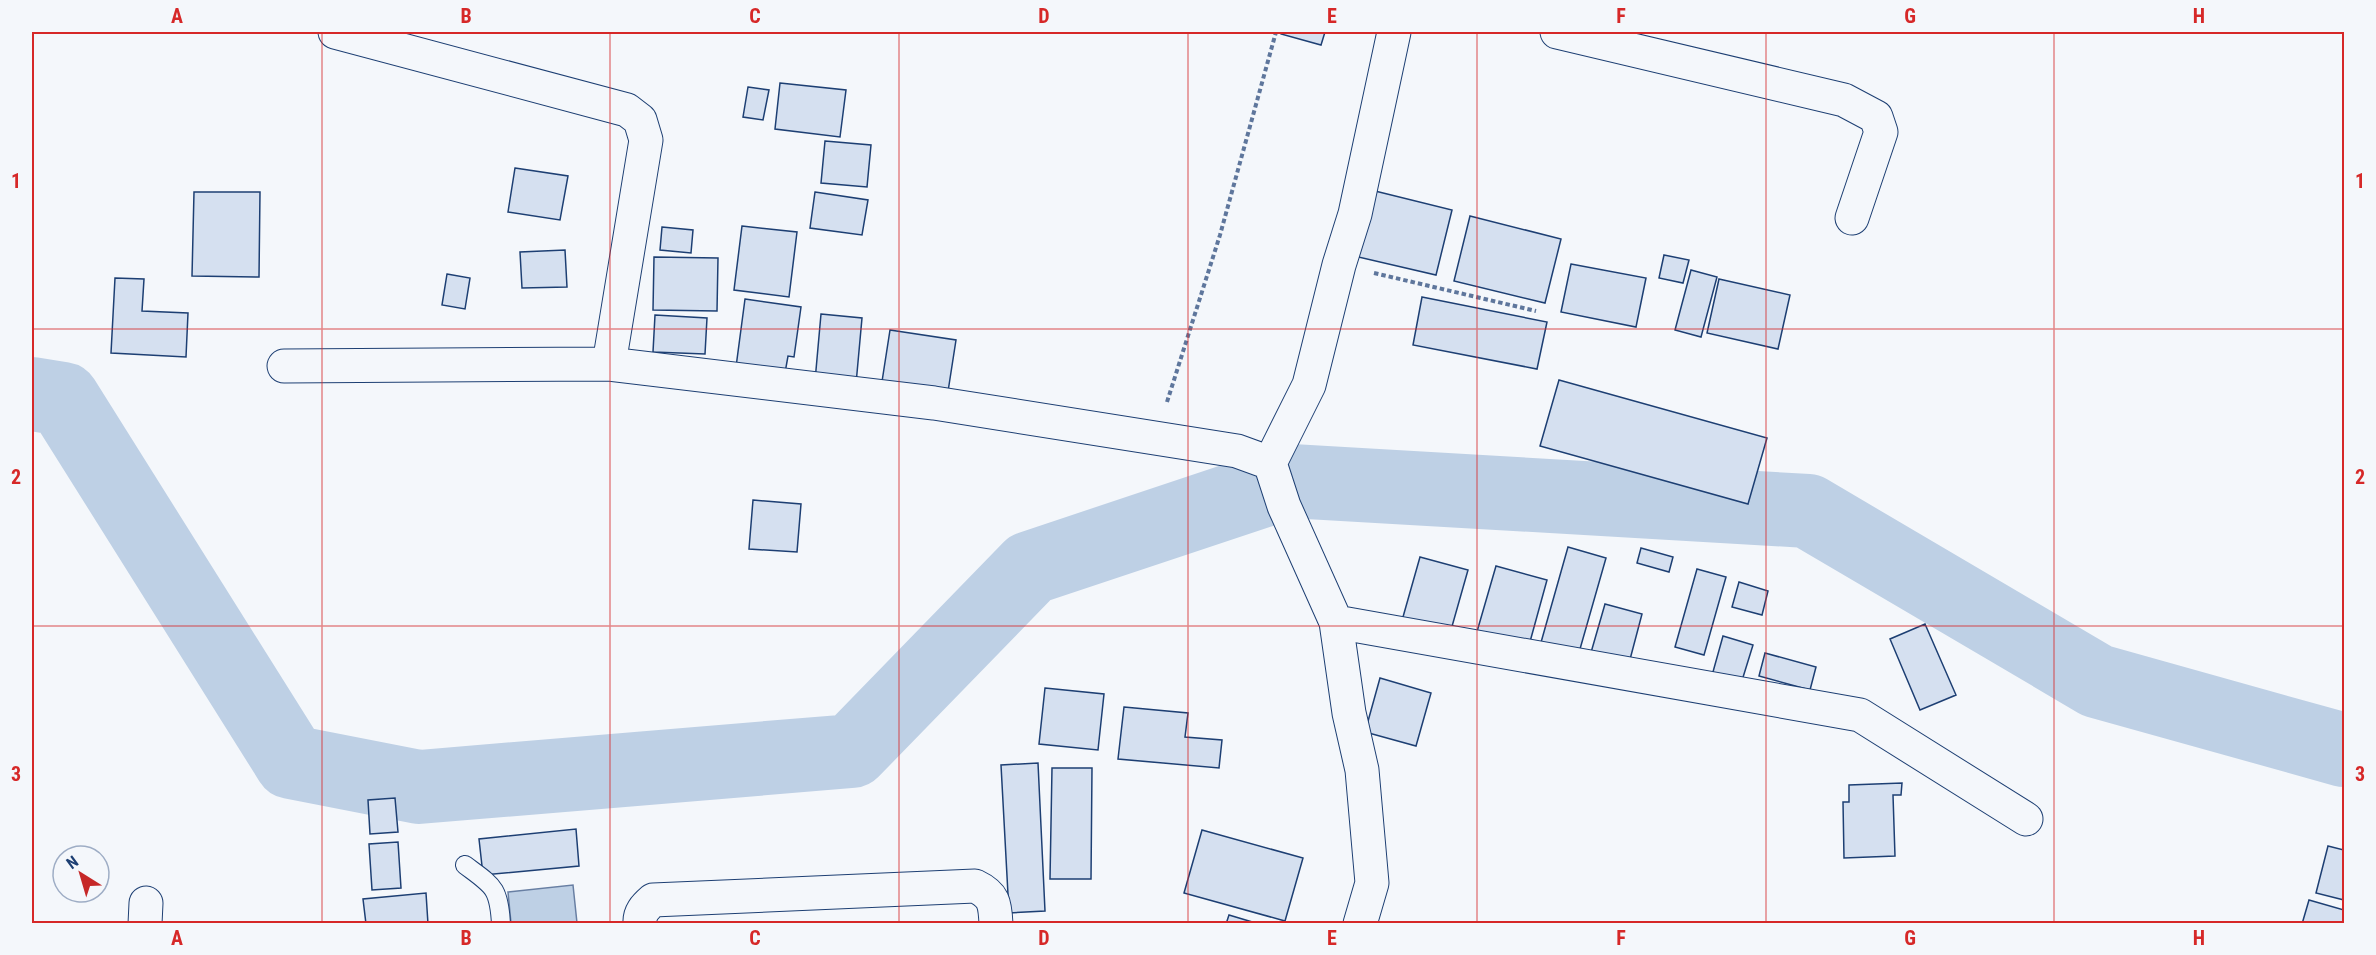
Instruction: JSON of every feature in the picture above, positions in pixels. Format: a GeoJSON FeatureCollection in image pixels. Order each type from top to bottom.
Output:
{"type":"FeatureCollection","features":[{"type":"Feature","properties":{"kind":"street"},"geometry":{"type":"LineString","coordinates":[[335,32],[627,110],[640,120],[646,140],[609,364]]}},
{"type":"Feature","properties":{"kind":"street"},"geometry":{"type":"LineString","coordinates":[[1276,484],[1309,385],[1339,265],[1355,214],[1394,32]]}},
{"type":"Feature","properties":{"kind":"street"},"geometry":{"type":"LineString","coordinates":[[1557,32],[1844,100],[1876,117],[1881,132],[1851,218]]}},
{"type":"Feature","properties":{"kind":"street"},"geometry":{"type":"LineString","coordinates":[[284,366],[609,364],[934,403],[1237,451],[1276,484],[1336,622],[1349,713],[1362,770],[1372,883],[1360,924]]}},
{"type":"Feature","properties":{"kind":"street"},"geometry":{"type":"LineString","coordinates":[[1336,622],[1860,715],[2026,819]]}},
{"type":"Feature","properties":{"kind":"street"},"geometry":{"type":"LineString","coordinates":[[640,924],[639,917],[653,900],[975,886],[988,892],[995,906],[996,924]]}},
{"type":"Feature","properties":{"kind":"lane"},"geometry":{"type":"LineString","coordinates":[[465,866],[493,888],[500,900],[501,924]]}},
{"type":"Feature","properties":{"kind":"path"},"geometry":{"type":"LineString","coordinates":[[1156,437],[1220,235],[1276,32]]}},
{"type":"Feature","properties":{"kind":"path"},"geometry":{"type":"LineString","coordinates":[[1339,265],[1536,312]]}},
{"type":"Feature","properties":{"kind":"water"},"geometry":{"type":"Polygon","coordinates":[[[573,885],[577,923],[511,923],[508,892],[573,885]]]}},
{"type":"Feature","properties":{"kind":"building"},"geometry":{"type":"Polygon","coordinates":[[[1281,32],[1325,32],[1321,45],[1281,34],[1281,32]]]}},
{"type":"Feature","properties":{"kind":"building"},"geometry":{"type":"Polygon","coordinates":[[[780,83],[846,90],[840,137],[775,129],[780,83]]]}},
{"type":"Feature","properties":{"kind":"building"},"geometry":{"type":"Polygon","coordinates":[[[748,87],[769,90],[763,120],[743,117],[748,87]]]}},
{"type":"Feature","properties":{"kind":"building"},"geometry":{"type":"Polygon","coordinates":[[[825,141],[871,145],[867,187],[821,183],[825,141]]]}},
{"type":"Feature","properties":{"kind":"building"},"geometry":{"type":"Polygon","coordinates":[[[515,168],[568,176],[560,220],[508,212],[515,168]]]}},
{"type":"Feature","properties":{"kind":"building"},"geometry":{"type":"Polygon","coordinates":[[[1371,190],[1452,210],[1436,275],[1354,256],[1371,190]]]}},
{"type":"Feature","properties":{"kind":"building"},"geometry":{"type":"Polygon","coordinates":[[[194,192],[260,192],[259,277],[192,276],[194,192]]]}},
{"type":"Feature","properties":{"kind":"building"},"geometry":{"type":"Polygon","coordinates":[[[815,192],[868,200],[862,235],[810,228],[815,192]]]}},
{"type":"Feature","properties":{"kind":"building"},"geometry":{"type":"Polygon","coordinates":[[[1470,216],[1561,239],[1545,303],[1454,281],[1470,216]]]}},
{"type":"Feature","properties":{"kind":"building"},"geometry":{"type":"Polygon","coordinates":[[[742,226],[797,232],[789,297],[734,290],[742,226]]]}},
{"type":"Feature","properties":{"kind":"building"},"geometry":{"type":"Polygon","coordinates":[[[662,227],[693,230],[691,253],[660,250],[662,227]]]}},
{"type":"Feature","properties":{"kind":"building"},"geometry":{"type":"Polygon","coordinates":[[[565,250],[567,287],[522,288],[520,252],[565,250]]]}},
{"type":"Feature","properties":{"kind":"building"},"geometry":{"type":"Polygon","coordinates":[[[1664,255],[1689,260],[1683,283],[1659,278],[1664,255]]]}},
{"type":"Feature","properties":{"kind":"building"},"geometry":{"type":"Polygon","coordinates":[[[654,257],[718,258],[717,311],[653,310],[654,257]]]}},
{"type":"Feature","properties":{"kind":"building"},"geometry":{"type":"Polygon","coordinates":[[[1571,264],[1646,278],[1636,327],[1561,312],[1571,264]]]}},
{"type":"Feature","properties":{"kind":"building"},"geometry":{"type":"Polygon","coordinates":[[[1691,270],[1717,277],[1701,337],[1675,330],[1691,270]]]}},
{"type":"Feature","properties":{"kind":"building"},"geometry":{"type":"Polygon","coordinates":[[[447,274],[470,278],[465,309],[442,305],[447,274]]]}},
{"type":"Feature","properties":{"kind":"building"},"geometry":{"type":"Polygon","coordinates":[[[115,278],[144,279],[142,311],[188,313],[186,357],[111,353],[115,278]]]}},
{"type":"Feature","properties":{"kind":"building"},"geometry":{"type":"Polygon","coordinates":[[[1719,279],[1790,295],[1778,349],[1707,333],[1719,279]]]}},
{"type":"Feature","properties":{"kind":"building"},"geometry":{"type":"Polygon","coordinates":[[[1422,297],[1547,322],[1537,369],[1413,345],[1422,297]]]}},
{"type":"Feature","properties":{"kind":"building"},"geometry":{"type":"Polygon","coordinates":[[[745,299],[801,307],[794,357],[788,356],[785,373],[736,367],[745,299]]]}},
{"type":"Feature","properties":{"kind":"building"},"geometry":{"type":"Polygon","coordinates":[[[821,314],[862,318],[856,384],[815,381],[821,314]]]}},
{"type":"Feature","properties":{"kind":"building"},"geometry":{"type":"Polygon","coordinates":[[[655,315],[707,318],[705,354],[653,352],[655,315]]]}},
{"type":"Feature","properties":{"kind":"building"},"geometry":{"type":"Polygon","coordinates":[[[890,330],[956,340],[947,398],[881,388],[890,330]]]}},
{"type":"Feature","properties":{"kind":"building"},"geometry":{"type":"Polygon","coordinates":[[[1559,380],[1767,438],[1748,504],[1540,446],[1559,380]]]}},
{"type":"Feature","properties":{"kind":"building"},"geometry":{"type":"Polygon","coordinates":[[[753,500],[801,504],[797,552],[749,549],[753,500]]]}},
{"type":"Feature","properties":{"kind":"building"},"geometry":{"type":"Polygon","coordinates":[[[1568,547],[1606,558],[1576,663],[1538,653],[1568,547]]]}},
{"type":"Feature","properties":{"kind":"building"},"geometry":{"type":"Polygon","coordinates":[[[1641,548],[1673,557],[1669,572],[1637,563],[1641,548]]]}},
{"type":"Feature","properties":{"kind":"building"},"geometry":{"type":"Polygon","coordinates":[[[1420,557],[1468,570],[1449,637],[1401,624],[1420,557]]]}},
{"type":"Feature","properties":{"kind":"building"},"geometry":{"type":"Polygon","coordinates":[[[1496,566],[1547,580],[1528,649],[1476,635],[1496,566]]]}},
{"type":"Feature","properties":{"kind":"building"},"geometry":{"type":"Polygon","coordinates":[[[1697,569],[1726,577],[1704,655],[1675,647],[1697,569]]]}},
{"type":"Feature","properties":{"kind":"building"},"geometry":{"type":"Polygon","coordinates":[[[1739,582],[1768,591],[1762,615],[1732,607],[1739,582]]]}},
{"type":"Feature","properties":{"kind":"building"},"geometry":{"type":"Polygon","coordinates":[[[1605,604],[1642,614],[1628,667],[1590,656],[1605,604]]]}},
{"type":"Feature","properties":{"kind":"building"},"geometry":{"type":"Polygon","coordinates":[[[1925,624],[1956,695],[1920,710],[1890,639],[1925,624]]]}},
{"type":"Feature","properties":{"kind":"building"},"geometry":{"type":"Polygon","coordinates":[[[1723,636],[1753,645],[1740,687],[1711,679],[1723,636]]]}},
{"type":"Feature","properties":{"kind":"building"},"geometry":{"type":"Polygon","coordinates":[[[1765,653],[1816,667],[1810,690],[1759,676],[1765,653]]]}},
{"type":"Feature","properties":{"kind":"building"},"geometry":{"type":"Polygon","coordinates":[[[1380,678],[1431,693],[1416,746],[1365,732],[1380,678]]]}},
{"type":"Feature","properties":{"kind":"building"},"geometry":{"type":"Polygon","coordinates":[[[1045,688],[1104,694],[1098,750],[1039,744],[1045,688]]]}},
{"type":"Feature","properties":{"kind":"building"},"geometry":{"type":"Polygon","coordinates":[[[1124,707],[1188,713],[1185,737],[1222,740],[1219,768],[1118,759],[1124,707]]]}},
{"type":"Feature","properties":{"kind":"building"},"geometry":{"type":"Polygon","coordinates":[[[1038,763],[1045,911],[1009,913],[1001,765],[1038,763]]]}},
{"type":"Feature","properties":{"kind":"building"},"geometry":{"type":"Polygon","coordinates":[[[1052,768],[1092,768],[1091,879],[1050,879],[1052,768]]]}},
{"type":"Feature","properties":{"kind":"building"},"geometry":{"type":"Polygon","coordinates":[[[1902,783],[1901,795],[1893,795],[1895,856],[1844,858],[1843,802],[1849,802],[1849,785],[1902,783]]]}},
{"type":"Feature","properties":{"kind":"building"},"geometry":{"type":"Polygon","coordinates":[[[395,798],[398,832],[370,834],[368,800],[395,798]]]}},
{"type":"Feature","properties":{"kind":"building"},"geometry":{"type":"Polygon","coordinates":[[[576,829],[579,866],[483,875],[479,839],[576,829]]]}},
{"type":"Feature","properties":{"kind":"building"},"geometry":{"type":"Polygon","coordinates":[[[1202,830],[1303,858],[1285,921],[1184,893],[1202,830]]]}},
{"type":"Feature","properties":{"kind":"building"},"geometry":{"type":"Polygon","coordinates":[[[398,842],[401,888],[372,890],[369,844],[398,842]]]}},
{"type":"Feature","properties":{"kind":"building"},"geometry":{"type":"Polygon","coordinates":[[[2328,846],[2344,850],[2344,900],[2316,893],[2328,846]]]}},
{"type":"Feature","properties":{"kind":"building"},"geometry":{"type":"Polygon","coordinates":[[[426,893],[428,924],[366,924],[363,899],[426,893]]]}},
{"type":"Feature","properties":{"kind":"building"},"geometry":{"type":"Polygon","coordinates":[[[2309,900],[2344,910],[2344,924],[2302,924],[2309,900]]]}},
{"type":"Feature","properties":{"kind":"building"},"geometry":{"type":"Polygon","coordinates":[[[1229,915],[1259,924],[1226,924],[1229,915]]]}},
{"type":"Feature","properties":{"kind":"waterway"},"geometry":{"type":"LineString","coordinates":[[32,394],[63,399],[291,762],[419,787],[852,751],[1030,568],[1291,481],[1808,511],[2097,681],[2344,750]]}}]}
